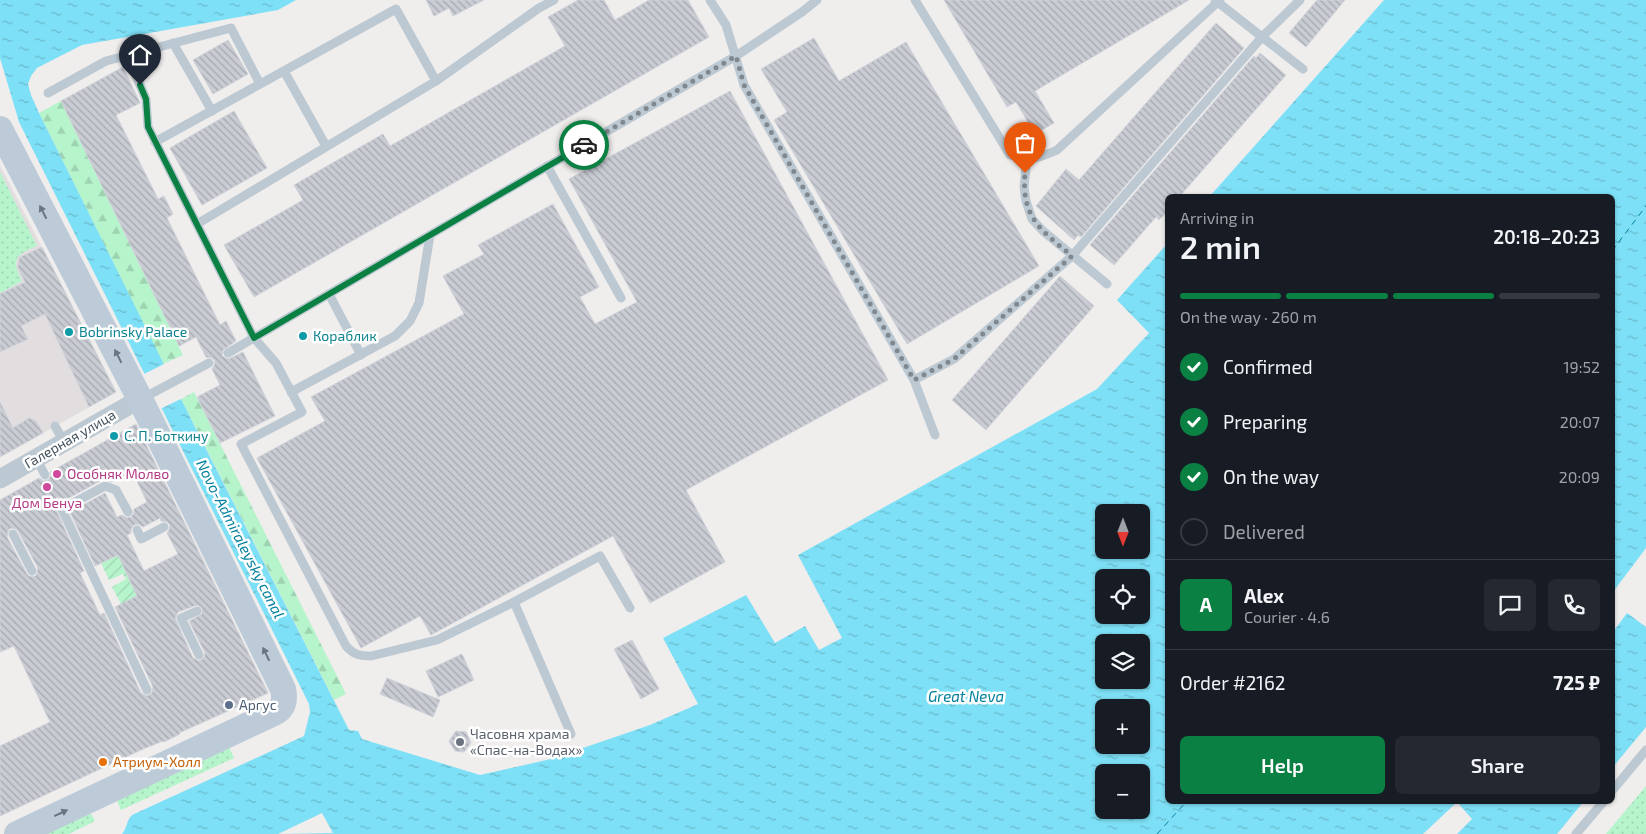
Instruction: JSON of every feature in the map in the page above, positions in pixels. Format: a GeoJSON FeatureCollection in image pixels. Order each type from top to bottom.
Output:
{"type":"FeatureCollection","features":[{"type":"Feature","properties":{"kind":"main road"},"geometry":{"type":"LineString","coordinates":[[0,129],[146,396],[190,514],[230,594],[283,688],[285,698],[282,707],[276,712],[17,834]]}},
{"type":"Feature","properties":{"kind":"street","name":"Галерная улица"},"geometry":{"type":"LineString","coordinates":[[2,473],[40,466],[59,434],[146,396]]}},
{"type":"Feature","properties":{"kind":"lane"},"geometry":{"type":"LineString","coordinates":[[197,224],[436,81],[539,8],[554,0]]}},
{"type":"Feature","properties":{"kind":"lane"},"geometry":{"type":"LineString","coordinates":[[710,0],[726,25],[744,85],[914,380],[935,435]]}},
{"type":"Feature","properties":{"kind":"lane"},"geometry":{"type":"LineString","coordinates":[[228,353],[736,56],[817,0]]}},
{"type":"Feature","properties":{"kind":"lane"},"geometry":{"type":"LineString","coordinates":[[915,0],[1010,155],[1027,159],[1043,156],[1057,150],[1217,1],[1303,69]]}},
{"type":"Feature","properties":{"kind":"lane"},"geometry":{"type":"LineString","coordinates":[[914,380],[954,359],[1072,256],[1262,37],[1300,0]]}},
{"type":"Feature","properties":{"kind":"lane"},"geometry":{"type":"LineString","coordinates":[[155,142],[396,9],[436,81]]}},
{"type":"Feature","properties":{"kind":"lane"},"geometry":{"type":"LineString","coordinates":[[48,93],[106,61],[231,28],[260,84]]}},
{"type":"Feature","properties":{"kind":"lane"},"geometry":{"type":"LineString","coordinates":[[173,43],[212,111]]}},
{"type":"Feature","properties":{"kind":"lane"},"geometry":{"type":"LineString","coordinates":[[130,54],[134,71],[146,99],[148,127],[155,142],[254,338],[276,363],[302,412],[242,444],[351,653],[360,656],[371,656],[437,640],[600,556],[630,608]]}},
{"type":"Feature","properties":{"kind":"lane"},"geometry":{"type":"LineString","coordinates":[[284,71],[326,146]]}},
{"type":"Feature","properties":{"kind":"lane"},"geometry":{"type":"LineString","coordinates":[[1027,159],[1024,187],[1032,219],[1043,231],[1107,284]]}},
{"type":"Feature","properties":{"kind":"lane"},"geometry":{"type":"LineString","coordinates":[[547,166],[621,298]]}},
{"type":"Feature","properties":{"kind":"lane"},"geometry":{"type":"LineString","coordinates":[[292,392],[395,336],[410,321],[419,303],[430,235]]}},
{"type":"Feature","properties":{"kind":"lane"},"geometry":{"type":"LineString","coordinates":[[329,294],[361,355]]}},
{"type":"Feature","properties":{"kind":"lane"},"geometry":{"type":"LineString","coordinates":[[146,396],[209,363]]}},
{"type":"Feature","properties":{"kind":"lane"},"geometry":{"type":"LineString","coordinates":[[128,512],[116,490],[105,486],[61,506],[147,690]]}},
{"type":"Feature","properties":{"kind":"lane"},"geometry":{"type":"LineString","coordinates":[[137,530],[142,539],[164,527]]}},
{"type":"Feature","properties":{"kind":"lane"},"geometry":{"type":"LineString","coordinates":[[13,534],[32,571]]}},
{"type":"Feature","properties":{"kind":"lane"},"geometry":{"type":"LineString","coordinates":[[514,602],[571,734]]}},
{"type":"Feature","properties":{"kind":"lane"},"geometry":{"type":"LineString","coordinates":[[197,611],[181,618],[199,655]]}},
{"type":"Feature","properties":{"kind":"lane"},"geometry":{"type":"LineString","coordinates":[[1615,787],[1646,750]]}},
{"type":"Feature","properties":{"kind":"lane"},"geometry":{"type":"LineString","coordinates":[[1576,834],[1601,804]]}},
{"type":"Feature","properties":{"kind":"shaded area"},"geometry":{"type":"Polygon","coordinates":[[[0,165],[114,389],[113,394],[0,457],[0,165]]]}},
{"type":"Feature","properties":{"kind":"green space"},"geometry":{"type":"Polygon","coordinates":[[[61,101],[183,355],[163,364],[39,113],[61,101]]]}},
{"type":"Feature","properties":{"kind":"green space"},"geometry":{"type":"Polygon","coordinates":[[[0,172],[37,246],[24,252],[17,259],[17,268],[22,281],[0,293],[0,172]]]}},
{"type":"Feature","properties":{"kind":"green space"},"geometry":{"type":"Polygon","coordinates":[[[194,392],[346,694],[334,700],[181,399],[194,392]]]}},
{"type":"Feature","properties":{"kind":"green space"},"geometry":{"type":"Polygon","coordinates":[[[118,555],[137,596],[121,604],[112,587],[126,579],[123,574],[109,580],[101,563],[118,555]]]}},
{"type":"Feature","properties":{"kind":"green space"},"geometry":{"type":"Polygon","coordinates":[[[229,747],[234,758],[121,810],[116,799],[229,747]]]}},
{"type":"Feature","properties":{"kind":"green space"},"geometry":{"type":"Polygon","coordinates":[[[1646,786],[1646,834],[1606,834],[1646,786]]]}},
{"type":"Feature","properties":{"kind":"green space"},"geometry":{"type":"Polygon","coordinates":[[[90,812],[95,821],[69,834],[43,834],[90,812]]]}},
{"type":"Feature","properties":{"kind":"water","name":"Great Neva"},"geometry":{"type":"Polygon","coordinates":[[[0,0],[296,0],[278,10],[82,45],[37,68],[28,84],[39,113],[203,443],[349,730],[358,731],[362,739],[480,775],[551,759],[650,725],[698,704],[663,638],[746,595],[775,643],[805,626],[819,650],[842,638],[798,555],[1097,389],[1149,333],[1117,300],[1165,246],[1165,804],[1582,804],[1557,834],[122,834],[132,815],[304,736],[310,712],[309,704],[19,122],[0,58],[0,0]]]}},
{"type":"Feature","properties":{"kind":"water"},"geometry":{"type":"Polygon","coordinates":[[[1384,0],[1646,0],[1646,727],[1615,765],[1615,194],[1212,194],[1384,0]]]}},
{"type":"Feature","properties":{"kind":"pier"},"geometry":{"type":"Polygon","coordinates":[[[166,363],[183,398],[160,409],[142,375],[166,363]]]}},
{"type":"Feature","properties":{"kind":"pier"},"geometry":{"type":"Polygon","coordinates":[[[1646,548],[1646,627],[1627,613],[1615,629],[1615,589],[1646,548]]]}},
{"type":"Feature","properties":{"kind":"pier"},"geometry":{"type":"Polygon","coordinates":[[[1455,804],[1459,804],[1472,819],[1457,834],[1423,834],[1455,804]]]}},
{"type":"Feature","properties":{"kind":"pier"},"geometry":{"type":"Polygon","coordinates":[[[322,813],[333,833],[278,834],[322,813]]]}},
{"type":"Feature","properties":{"kind":"building"},"geometry":{"type":"Polygon","coordinates":[[[426,0],[484,0],[453,16],[449,8],[434,16],[426,0]]]}},
{"type":"Feature","properties":{"kind":"building"},"geometry":{"type":"Polygon","coordinates":[[[578,0],[604,0],[615,20],[649,0],[688,0],[709,37],[254,297],[224,245],[303,200],[294,185],[383,134],[390,146],[565,46],[548,17],[578,0]]]}},
{"type":"Feature","properties":{"kind":"building"},"geometry":{"type":"Polygon","coordinates":[[[944,0],[1189,0],[1035,91],[1054,123],[1035,134],[1016,102],[1007,107],[944,0]]]}},
{"type":"Feature","properties":{"kind":"building"},"geometry":{"type":"Polygon","coordinates":[[[1317,0],[1345,0],[1306,47],[1289,33],[1317,0]]]}},
{"type":"Feature","properties":{"kind":"building"},"geometry":{"type":"Polygon","coordinates":[[[1216,23],[1244,48],[1081,237],[1078,235],[1074,240],[1036,206],[1066,169],[1079,180],[1216,23]]]}},
{"type":"Feature","properties":{"kind":"building"},"geometry":{"type":"Polygon","coordinates":[[[814,38],[839,81],[906,42],[1039,266],[907,344],[774,120],[787,112],[761,69],[814,38]]]}},
{"type":"Feature","properties":{"kind":"building"},"geometry":{"type":"Polygon","coordinates":[[[228,40],[248,74],[213,94],[193,60],[228,40]]]}},
{"type":"Feature","properties":{"kind":"building"},"geometry":{"type":"Polygon","coordinates":[[[1260,53],[1286,75],[1182,194],[1165,194],[1165,214],[1159,220],[1156,217],[1114,265],[1090,245],[1254,56],[1256,58],[1260,53]]]}},
{"type":"Feature","properties":{"kind":"building"},"geometry":{"type":"Polygon","coordinates":[[[123,67],[140,103],[116,115],[158,199],[164,196],[173,214],[167,218],[220,325],[226,321],[236,341],[223,350],[222,356],[229,359],[243,352],[275,416],[220,443],[197,397],[220,385],[212,369],[215,361],[212,358],[206,357],[196,337],[179,346],[61,101],[123,67]]]}},
{"type":"Feature","properties":{"kind":"building"},"geometry":{"type":"Polygon","coordinates":[[[730,91],[888,380],[686,490],[725,562],[650,603],[613,536],[431,635],[420,616],[361,648],[257,458],[325,421],[311,397],[464,314],[443,276],[484,254],[478,245],[553,204],[599,287],[580,297],[595,324],[637,302],[569,179],[730,91]]]}},
{"type":"Feature","properties":{"kind":"building"},"geometry":{"type":"Polygon","coordinates":[[[234,111],[267,168],[202,205],[170,148],[234,111]]]}},
{"type":"Feature","properties":{"kind":"building","name":"Bobrinsky Palace"},"geometry":{"type":"Polygon","coordinates":[[[42,247],[116,392],[89,407],[45,314],[21,326],[28,339],[0,352],[0,294],[25,282],[18,268],[20,257],[42,247]]]}},
{"type":"Feature","properties":{"kind":"building"},"geometry":{"type":"Polygon","coordinates":[[[1060,276],[1094,306],[986,430],[952,400],[1060,276]]]}},
{"type":"Feature","properties":{"kind":"building"},"geometry":{"type":"Polygon","coordinates":[[[0,402],[13,428],[29,418],[36,421],[43,433],[0,457],[0,402]]]}},
{"type":"Feature","properties":{"kind":"building"},"geometry":{"type":"Polygon","coordinates":[[[136,424],[268,693],[0,816],[0,746],[50,722],[14,646],[0,652],[0,500],[39,478],[44,481],[48,480],[51,476],[50,472],[136,424]],[[132,471],[112,482],[102,480],[65,500],[57,497],[53,503],[84,571],[80,573],[100,615],[104,613],[141,693],[147,696],[152,693],[153,687],[115,607],[137,596],[118,555],[95,566],[70,512],[105,493],[117,517],[122,515],[127,518],[131,517],[134,509],[147,502],[132,471]],[[160,518],[143,527],[138,524],[134,525],[131,533],[127,535],[144,571],[178,554],[167,533],[170,525],[167,522],[161,521],[160,518]],[[11,528],[8,531],[7,537],[27,574],[34,577],[37,574],[38,568],[18,531],[11,528]],[[197,605],[178,612],[175,618],[193,658],[199,661],[204,658],[205,653],[189,621],[202,614],[202,608],[197,605]]]}},
{"type":"Feature","properties":{"kind":"building"},"geometry":{"type":"Polygon","coordinates":[[[632,640],[659,689],[641,699],[614,649],[632,640]]]}},
{"type":"Feature","properties":{"kind":"building"},"geometry":{"type":"Polygon","coordinates":[[[462,654],[474,680],[438,697],[426,671],[462,654]]]}},
{"type":"Feature","properties":{"kind":"building"},"geometry":{"type":"Polygon","coordinates":[[[387,678],[440,700],[433,717],[380,694],[387,678]]]}},
{"type":"Feature","properties":{"kind":"building","name":"Часовня храма «Спас-на-Водах»"},"geometry":{"type":"Polygon","coordinates":[[[456,731],[466,732],[471,743],[464,752],[455,751],[449,741],[456,731]]]}},
{"type":"Feature","properties":{"kind":"ferry route"},"geometry":{"type":"LineString","coordinates":[[1615,247],[1646,206]]}},
{"type":"Feature","properties":{"kind":"ferry route"},"geometry":{"type":"LineString","coordinates":[[1157,834],[1184,804]]}},
{"type":"Feature","properties":{"kind":"way so far"},"geometry":{"type":"LineString","coordinates":[[584,145],[736,56],[744,85],[914,380],[954,359],[1072,256],[1032,219],[1026,201],[1025,173]]}},
{"type":"Feature","properties":{"kind":"place","name":"Bobrinsky Palace"},"geometry":{"type":"Point","coordinates":[69,332]}},
{"type":"Feature","properties":{"kind":"place","name":"Кораблик"},"geometry":{"type":"Point","coordinates":[303,336]}},
{"type":"Feature","properties":{"kind":"place","name":"С. П. Боткину"},"geometry":{"type":"Point","coordinates":[114,436]}},
{"type":"Feature","properties":{"kind":"place","name":"Особняк Молво"},"geometry":{"type":"Point","coordinates":[57,474]}},
{"type":"Feature","properties":{"kind":"place","name":"Дом Бенуа"},"geometry":{"type":"Point","coordinates":[47,487]}},
{"type":"Feature","properties":{"kind":"place","name":"Аргус"},"geometry":{"type":"Point","coordinates":[229,705]}},
{"type":"Feature","properties":{"kind":"place","name":"Часовня храма «Спас-на-Водах»"},"geometry":{"type":"Point","coordinates":[460,742]}},
{"type":"Feature","properties":{"kind":"place","name":"Атриум-Холл"},"geometry":{"type":"Point","coordinates":[103,762]}},
{"type":"Feature","properties":{"kind":"route"},"geometry":{"type":"LineString","coordinates":[[140,85],[146,99],[148,127],[254,338],[584,145]]}},
{"type":"Feature","properties":{"kind":"water label","name":"Novo-Admiraleysky canal"},"geometry":{"type":"Point","coordinates":[240,539]}}]}
